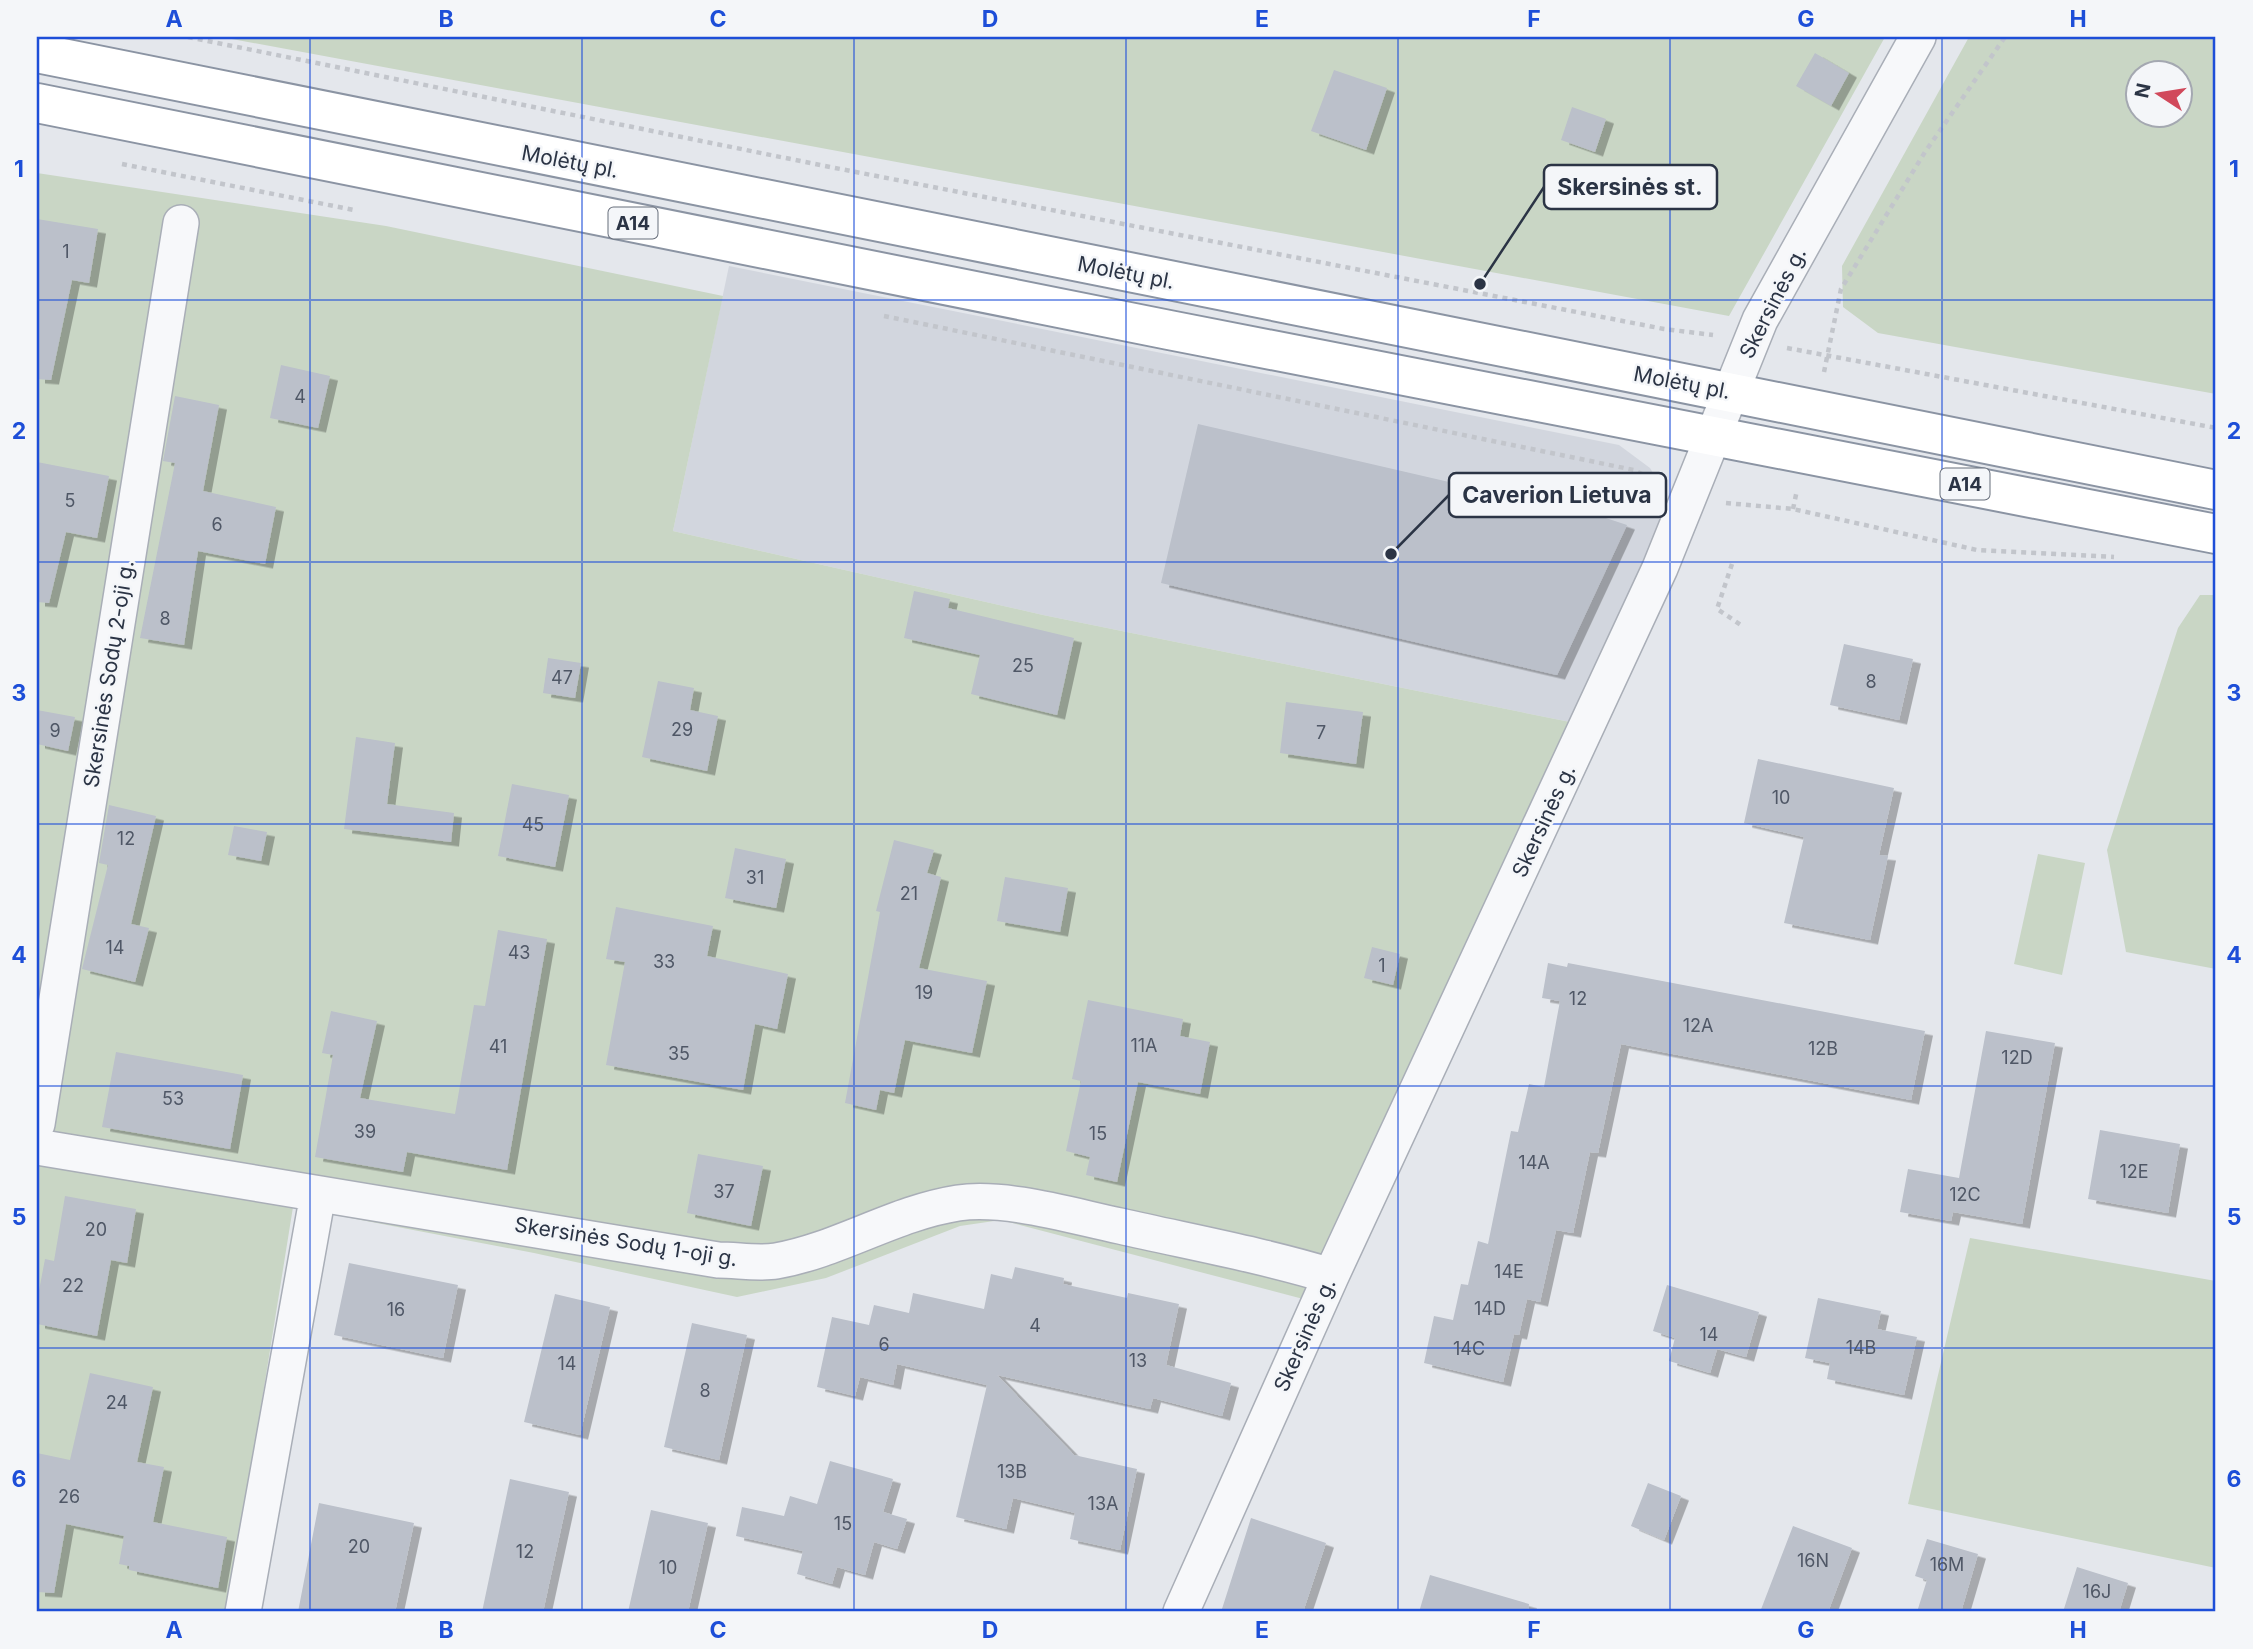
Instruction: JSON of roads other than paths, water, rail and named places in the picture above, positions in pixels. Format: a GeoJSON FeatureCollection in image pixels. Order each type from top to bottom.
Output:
{"type":"FeatureCollection","features":[{"type":"Feature","properties":{"kind":"highway","name":"Molėtų pl."},"geometry":{"type":"LineString","coordinates":[[37,53],[2216,490]]}},
{"type":"Feature","properties":{"kind":"highway","name":"A14"},"geometry":{"type":"LineString","coordinates":[[37,103],[2216,534]]}},
{"type":"Feature","properties":{"kind":"street","name":"Skersinės g."},"geometry":{"type":"LineString","coordinates":[[1181,1612],[1331,1276],[1600,701],[1688,499],[1752,340],[1918,37]]}},
{"type":"Feature","properties":{"kind":"street","name":"Skersinės Sodų 2-oji g."},"geometry":{"type":"LineString","coordinates":[[37,1124],[181,223]]}},
{"type":"Feature","properties":{"kind":"street","name":"Skersinės Sodų 1-oji g."},"geometry":{"type":"LineString","coordinates":[[37,1147],[718,1260],[774,1261],[804,1254],[897,1218],[960,1203],[998,1204],[1114,1225],[1290,1263],[1331,1276]]}},
{"type":"Feature","properties":{"kind":"street"},"geometry":{"type":"LineString","coordinates":[[243,1612],[318,1194]]}},
{"type":"Feature","properties":{"kind":"place","name":"Skersinės st."},"geometry":{"type":"Point","coordinates":[1480,284]}},
{"type":"Feature","properties":{"kind":"place","name":"Caverion Lietuva"},"geometry":{"type":"Point","coordinates":[1391,554]}}]}
